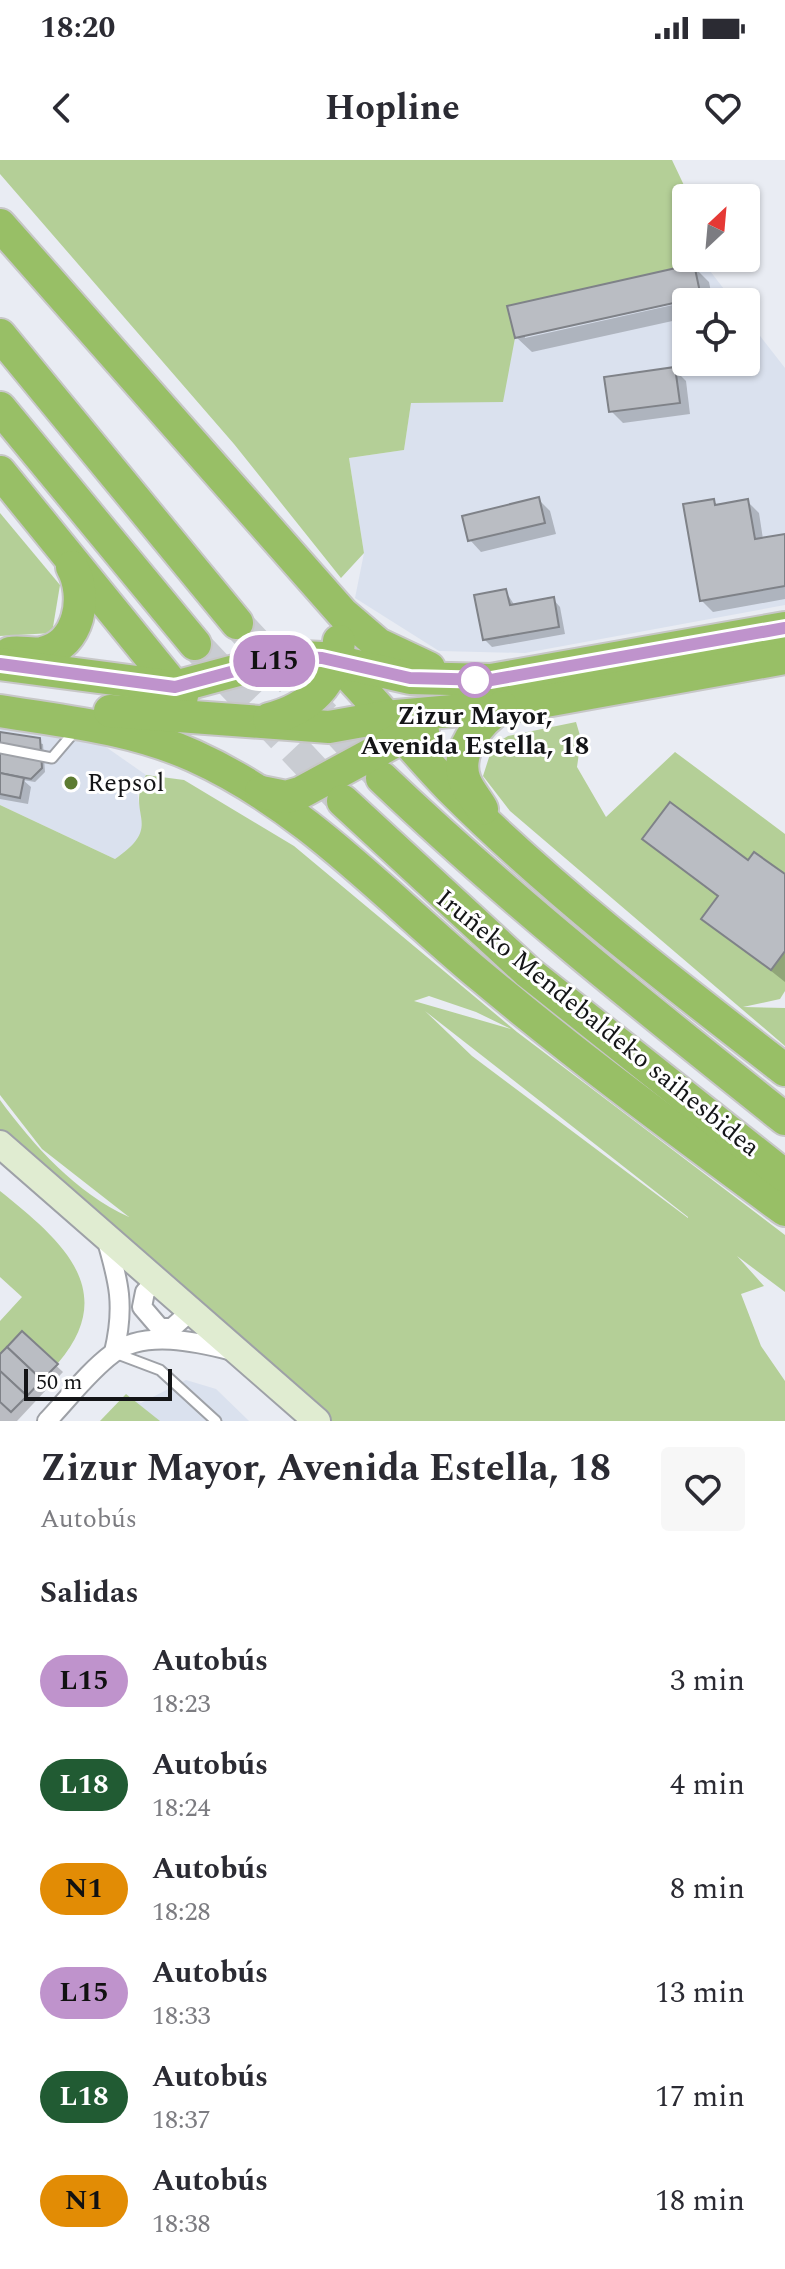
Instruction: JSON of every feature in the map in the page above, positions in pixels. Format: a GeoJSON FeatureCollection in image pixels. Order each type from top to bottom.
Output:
{"type":"FeatureCollection","features":[{"type":"Feature","properties":{"kind":"highway"},"geometry":{"type":"LineString","coordinates":[[0,225],[332,602],[365,635],[397,655],[497,694]]}},
{"type":"Feature","properties":{"kind":"highway"},"geometry":{"type":"LineString","coordinates":[[0,335],[237,623]]}},
{"type":"Feature","properties":{"kind":"highway"},"geometry":{"type":"LineString","coordinates":[[0,408],[195,644]]}},
{"type":"Feature","properties":{"kind":"highway"},"geometry":{"type":"LineString","coordinates":[[0,472],[62,551],[198,711],[238,722],[299,710],[321,689],[339,630],[332,602]]}},
{"type":"Feature","properties":{"kind":"highway"},"geometry":{"type":"LineString","coordinates":[[0,656],[17,652],[45,653],[69,634],[78,616],[81,590],[62,551]]}},
{"type":"Feature","properties":{"kind":"highway"},"geometry":{"type":"LineString","coordinates":[[0,694],[98,710],[238,722],[394,727],[497,694],[785,628]]}},
{"type":"Feature","properties":{"kind":"highway"},"geometry":{"type":"LineString","coordinates":[[0,664],[175,687],[272,661],[329,660],[497,694],[785,658]]}},
{"type":"Feature","properties":{"kind":"highway"},"geometry":{"type":"LineString","coordinates":[[329,660],[256,680],[235,700],[238,722],[226,757],[255,789],[286,797],[311,789],[394,727]]}},
{"type":"Feature","properties":{"kind":"highway"},"geometry":{"type":"LineString","coordinates":[[329,660],[494,828],[634,951],[785,1070]]}},
{"type":"Feature","properties":{"kind":"highway"},"geometry":{"type":"LineString","coordinates":[[494,828],[465,781],[463,768],[464,756],[497,694]]}},
{"type":"Feature","properties":{"kind":"highway"},"geometry":{"type":"LineString","coordinates":[[0,711],[125,730],[162,742],[255,789],[325,837],[479,975],[604,1076],[785,1210]]}},
{"type":"Feature","properties":{"kind":"highway","name":"Iruñeko Mendebaldeko saihesbidea"},"geometry":{"type":"LineString","coordinates":[[382,778],[488,876],[600,972],[785,1119]]}},
{"type":"Feature","properties":{"kind":"highway","name":"Iruñeko Mendebaldeko saihesbidea"},"geometry":{"type":"LineString","coordinates":[[343,801],[528,972],[785,1176]]}},
{"type":"Feature","properties":{"kind":"street"},"geometry":{"type":"LineString","coordinates":[[0,1144],[105,1236],[182,1319],[241,1353],[317,1421]]}},
{"type":"Feature","properties":{"kind":"street"},"geometry":{"type":"LineString","coordinates":[[105,1236],[121,1291],[120,1326],[114,1352]]}},
{"type":"Feature","properties":{"kind":"street"},"geometry":{"type":"LineString","coordinates":[[120,1326],[150,1286]]}},
{"type":"Feature","properties":{"kind":"street"},"geometry":{"type":"LineString","coordinates":[[154,1341],[182,1319]]}},
{"type":"Feature","properties":{"kind":"street"},"geometry":{"type":"LineString","coordinates":[[47,1421],[114,1352],[154,1341],[194,1343],[241,1353]]}},
{"type":"Feature","properties":{"kind":"lane"},"geometry":{"type":"LineString","coordinates":[[0,748],[52,758],[80,724]]}},
{"type":"Feature","properties":{"kind":"lane"},"geometry":{"type":"LineString","coordinates":[[114,1352],[160,1370],[216,1421]]}},
{"type":"Feature","properties":{"kind":"shaded area"},"geometry":{"type":"Polygon","coordinates":[[[672,270],[711,272],[723,288],[672,288],[672,376],[760,376],[760,336],[785,368],[785,605],[525,653],[439,651],[355,598],[364,553],[349,458],[404,450],[411,402],[507,306],[672,270]]]}},
{"type":"Feature","properties":{"kind":"shaded area","name":"Repsol"},"geometry":{"type":"Polygon","coordinates":[[[0,712],[73,724],[146,775],[137,792],[143,826],[137,845],[115,859],[0,805],[0,712]]]}},
{"type":"Feature","properties":{"kind":"shaded area"},"geometry":{"type":"Polygon","coordinates":[[[186,1380],[216,1389],[249,1421],[109,1421],[130,1398],[141,1403],[186,1380]]]}},
{"type":"Feature","properties":{"kind":"green space"},"geometry":{"type":"Polygon","coordinates":[[[0,160],[672,160],[683,184],[672,184],[672,269],[508,306],[515,338],[503,402],[411,403],[404,450],[349,458],[364,553],[341,578],[234,444],[0,174],[0,160]]]}},
{"type":"Feature","properties":{"kind":"green space"},"geometry":{"type":"Polygon","coordinates":[[[0,513],[60,585],[52,633],[0,636],[0,513]]]}},
{"type":"Feature","properties":{"kind":"green space"},"geometry":{"type":"Polygon","coordinates":[[[576,722],[581,739],[577,767],[606,817],[675,752],[785,834],[785,991],[780,999],[743,1007],[785,1008],[785,1046],[510,811],[483,776],[493,745],[508,736],[576,722]]]}},
{"type":"Feature","properties":{"kind":"green space"},"geometry":{"type":"Polygon","coordinates":[[[146,775],[184,780],[294,846],[517,1032],[785,1235],[785,1292],[737,1256],[764,1286],[741,1294],[761,1346],[785,1381],[785,1421],[328,1421],[0,1132],[0,1100],[57,1167],[91,1195],[129,1217],[42,1149],[0,1095],[0,805],[115,859],[138,837],[141,828],[140,789],[146,775]],[[429,996],[414,1001],[511,1029],[476,1012],[429,996]],[[425,1011],[472,1056],[688,1218],[688,1217],[425,1011]]]}},
{"type":"Feature","properties":{"kind":"green space"},"geometry":{"type":"Polygon","coordinates":[[[0,1191],[60,1246],[74,1266],[83,1288],[84,1311],[76,1336],[58,1363],[22,1331],[0,1354],[0,1321],[22,1297],[0,1277],[0,1191]]]}},
{"type":"Feature","properties":{"kind":"green space"},"geometry":{"type":"Polygon","coordinates":[[[126,1394],[160,1421],[100,1421],[126,1394]]]}},
{"type":"Feature","properties":{"kind":"building"},"geometry":{"type":"Polygon","coordinates":[[[672,269],[672,272],[696,272],[699,288],[672,288],[672,303],[515,338],[507,306],[672,269]]]}},
{"type":"Feature","properties":{"kind":"building"},"geometry":{"type":"Polygon","coordinates":[[[672,367],[680,403],[609,412],[604,377],[672,367]]]}},
{"type":"Feature","properties":{"kind":"building"},"geometry":{"type":"Polygon","coordinates":[[[539,497],[545,523],[468,541],[462,516],[539,497]]]}},
{"type":"Feature","properties":{"kind":"building"},"geometry":{"type":"Polygon","coordinates":[[[714,499],[715,505],[748,499],[755,539],[785,534],[785,586],[700,601],[683,504],[714,499]]]}},
{"type":"Feature","properties":{"kind":"building"},"geometry":{"type":"Polygon","coordinates":[[[506,589],[510,605],[554,597],[559,627],[483,640],[474,595],[506,589]]]}},
{"type":"Feature","properties":{"kind":"building"},"geometry":{"type":"Polygon","coordinates":[[[0,732],[40,738],[42,768],[31,779],[0,773],[0,732]]]}},
{"type":"Feature","properties":{"kind":"building"},"geometry":{"type":"Polygon","coordinates":[[[0,773],[24,778],[20,798],[0,794],[0,773]]]}},
{"type":"Feature","properties":{"kind":"building"},"geometry":{"type":"Polygon","coordinates":[[[670,802],[748,860],[754,852],[785,874],[785,951],[771,970],[701,919],[718,896],[642,839],[670,802]]]}},
{"type":"Feature","properties":{"kind":"building"},"geometry":{"type":"Polygon","coordinates":[[[22,1331],[58,1364],[42,1380],[7,1347],[22,1331]]]}},
{"type":"Feature","properties":{"kind":"building"},"geometry":{"type":"Polygon","coordinates":[[[7,1347],[42,1380],[27,1396],[0,1371],[0,1354],[7,1347]]]}},
{"type":"Feature","properties":{"kind":"building"},"geometry":{"type":"Polygon","coordinates":[[[0,1371],[27,1396],[11,1412],[0,1402],[0,1371]]]}},
{"type":"Feature","properties":{"kind":"tunnel"},"geometry":{"type":"LineString","coordinates":[[237,623],[382,778]]}},
{"type":"Feature","properties":{"kind":"tunnel"},"geometry":{"type":"LineString","coordinates":[[195,644],[341,799]]}},
{"type":"Feature","properties":{"kind":"bus line","name":"L15"},"geometry":{"type":"LineString","coordinates":[[0,664],[175,687],[272,661],[303,657],[322,658],[410,678],[491,680],[539,674],[785,628]]}},
{"type":"Feature","properties":{"kind":"place","name":"Zizur Mayor, Avenida Estella, 18"},"geometry":{"type":"Point","coordinates":[475,680]}},
{"type":"Feature","properties":{"kind":"place","name":"Repsol"},"geometry":{"type":"Point","coordinates":[71,783]}}]}
